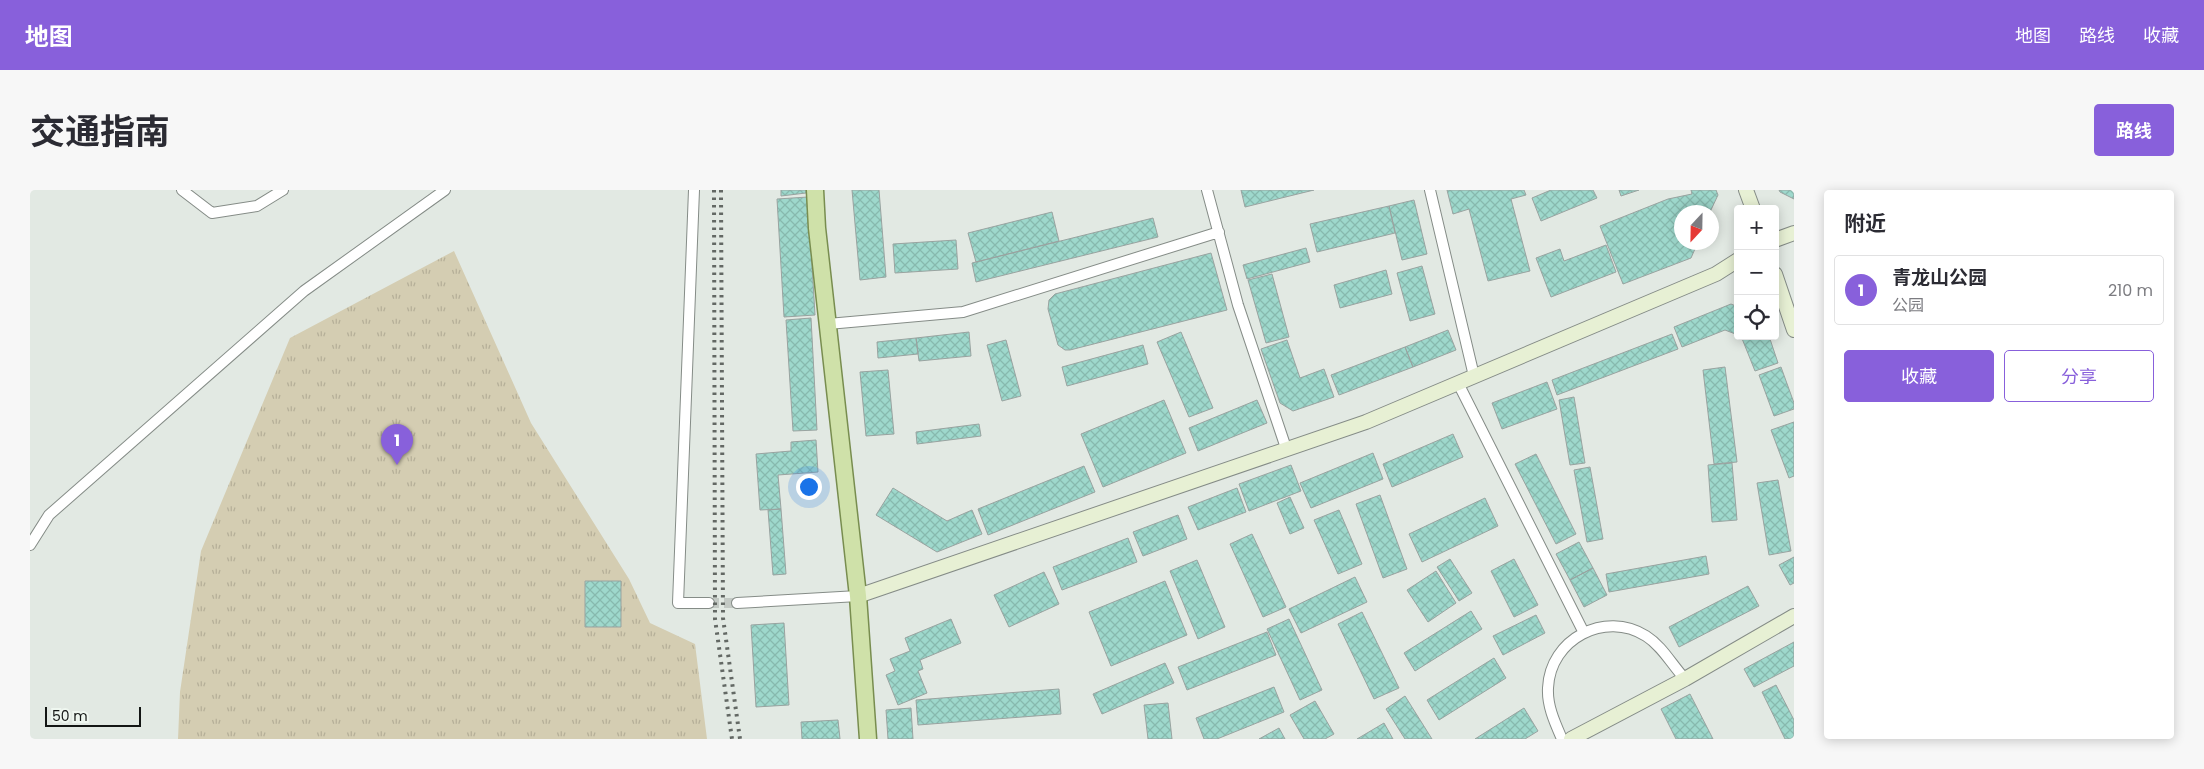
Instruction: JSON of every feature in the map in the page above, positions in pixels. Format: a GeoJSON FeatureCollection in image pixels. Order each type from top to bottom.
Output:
{"type":"FeatureCollection","features":[{"type":"Feature","properties":{"kind":"main road"},"geometry":{"type":"LineString","coordinates":[[815,190],[817,228],[858,596],[868,739]]}},
{"type":"Feature","properties":{"kind":"street"},"geometry":{"type":"LineString","coordinates":[[182,190],[212,214],[257,206],[283,190]]}},
{"type":"Feature","properties":{"kind":"street"},"geometry":{"type":"LineString","coordinates":[[30,545],[49,515],[304,291],[445,190]]}},
{"type":"Feature","properties":{"kind":"street"},"geometry":{"type":"LineString","coordinates":[[694,190],[678,604],[709,603]]}},
{"type":"Feature","properties":{"kind":"street"},"geometry":{"type":"LineString","coordinates":[[1208,190],[1238,306],[1286,448]]}},
{"type":"Feature","properties":{"kind":"street"},"geometry":{"type":"LineString","coordinates":[[1430,190],[1474,376]]}},
{"type":"Feature","properties":{"kind":"street"},"geometry":{"type":"LineString","coordinates":[[1746,190],[1752,205]]}},
{"type":"Feature","properties":{"kind":"street"},"geometry":{"type":"LineString","coordinates":[[828,324],[963,312],[1219,232]]}},
{"type":"Feature","properties":{"kind":"street"},"geometry":{"type":"LineString","coordinates":[[1779,239],[1794,233]]}},
{"type":"Feature","properties":{"kind":"street"},"geometry":{"type":"LineString","coordinates":[[737,602],[858,596],[1366,422],[1716,274],[1734,263]]}},
{"type":"Feature","properties":{"kind":"street"},"geometry":{"type":"LineString","coordinates":[[1779,286],[1794,330]]}},
{"type":"Feature","properties":{"kind":"street"},"geometry":{"type":"LineString","coordinates":[[1458,383],[1584,632]]}},
{"type":"Feature","properties":{"kind":"street"},"geometry":{"type":"LineString","coordinates":[[1571,739],[1685,679],[1794,616]]}},
{"type":"Feature","properties":{"kind":"street"},"geometry":{"type":"LineString","coordinates":[[1562,739],[1549,704],[1551,669],[1560,652],[1584,632],[1610,627],[1637,632],[1656,644],[1685,679]]}},
{"type":"Feature","properties":{"kind":"green space"},"geometry":{"type":"Polygon","coordinates":[[[454,251],[531,423],[629,579],[650,623],[695,644],[707,739],[178,739],[180,692],[201,551],[290,338],[454,251]]]}},
{"type":"Feature","properties":{"kind":"building"},"geometry":{"type":"Polygon","coordinates":[[[781,190],[806,190],[806,193],[781,196],[781,190]]]}},
{"type":"Feature","properties":{"kind":"building"},"geometry":{"type":"Polygon","coordinates":[[[852,190],[879,190],[886,277],[860,280],[852,190]]]}},
{"type":"Feature","properties":{"kind":"building"},"geometry":{"type":"Polygon","coordinates":[[[1241,190],[1314,190],[1245,207],[1241,190]]]}},
{"type":"Feature","properties":{"kind":"building"},"geometry":{"type":"Polygon","coordinates":[[[1447,190],[1524,190],[1526,195],[1511,199],[1530,271],[1488,281],[1469,209],[1453,214],[1447,190]]]}},
{"type":"Feature","properties":{"kind":"building"},"geometry":{"type":"Polygon","coordinates":[[[1551,190],[1593,190],[1597,198],[1541,221],[1532,198],[1551,190]]]}},
{"type":"Feature","properties":{"kind":"building"},"geometry":{"type":"Polygon","coordinates":[[[1619,190],[1639,190],[1621,196],[1619,190]]]}},
{"type":"Feature","properties":{"kind":"building"},"geometry":{"type":"Polygon","coordinates":[[[1691,190],[1716,190],[1718,195],[1713,205],[1674,205],[1674,250],[1694,250],[1691,258],[1623,284],[1600,226],[1668,199],[1692,194],[1691,190]]]}},
{"type":"Feature","properties":{"kind":"building"},"geometry":{"type":"Polygon","coordinates":[[[1779,190],[1794,190],[1794,199],[1780,192],[1779,190]]]}},
{"type":"Feature","properties":{"kind":"building"},"geometry":{"type":"Polygon","coordinates":[[[808,197],[815,315],[784,317],[777,199],[808,197]]]}},
{"type":"Feature","properties":{"kind":"building"},"geometry":{"type":"Polygon","coordinates":[[[1414,200],[1427,254],[1402,260],[1389,206],[1414,200]]]}},
{"type":"Feature","properties":{"kind":"building"},"geometry":{"type":"Polygon","coordinates":[[[1389,206],[1395,233],[1317,252],[1310,224],[1389,206]]]}},
{"type":"Feature","properties":{"kind":"building"},"geometry":{"type":"Polygon","coordinates":[[[1052,212],[1059,241],[976,262],[968,233],[1052,212]]]}},
{"type":"Feature","properties":{"kind":"building"},"geometry":{"type":"Polygon","coordinates":[[[1153,218],[1158,237],[976,282],[972,263],[1153,218]]]}},
{"type":"Feature","properties":{"kind":"building"},"geometry":{"type":"Polygon","coordinates":[[[956,240],[958,269],[895,273],[893,244],[956,240]]]}},
{"type":"Feature","properties":{"kind":"building"},"geometry":{"type":"Polygon","coordinates":[[[1606,245],[1616,272],[1551,297],[1536,258],[1560,249],[1564,261],[1606,245]]]}},
{"type":"Feature","properties":{"kind":"building"},"geometry":{"type":"Polygon","coordinates":[[[1306,248],[1310,262],[1247,279],[1243,265],[1306,248]]]}},
{"type":"Feature","properties":{"kind":"building"},"geometry":{"type":"Polygon","coordinates":[[[1211,253],[1227,310],[1070,350],[1065,350],[1058,345],[1048,309],[1049,300],[1055,294],[1211,253]]]}},
{"type":"Feature","properties":{"kind":"building"},"geometry":{"type":"Polygon","coordinates":[[[1422,266],[1435,314],[1410,321],[1397,273],[1422,266]]]}},
{"type":"Feature","properties":{"kind":"building"},"geometry":{"type":"Polygon","coordinates":[[[1386,270],[1392,294],[1340,308],[1334,285],[1386,270]]]}},
{"type":"Feature","properties":{"kind":"building"},"geometry":{"type":"Polygon","coordinates":[[[1272,274],[1289,337],[1266,343],[1248,280],[1272,274]]]}},
{"type":"Feature","properties":{"kind":"building"},"geometry":{"type":"Polygon","coordinates":[[[1731,304],[1734,305],[1734,333],[1725,330],[1682,347],[1674,327],[1731,304]]]}},
{"type":"Feature","properties":{"kind":"building"},"geometry":{"type":"Polygon","coordinates":[[[811,318],[817,430],[793,431],[786,320],[811,318]]]}},
{"type":"Feature","properties":{"kind":"building"},"geometry":{"type":"Polygon","coordinates":[[[1448,330],[1456,350],[1413,367],[1405,347],[1448,330]]]}},
{"type":"Feature","properties":{"kind":"building"},"geometry":{"type":"Polygon","coordinates":[[[969,332],[971,356],[919,361],[916,338],[969,332]]]}},
{"type":"Feature","properties":{"kind":"building"},"geometry":{"type":"Polygon","coordinates":[[[1181,332],[1213,408],[1189,417],[1157,342],[1181,332]]]}},
{"type":"Feature","properties":{"kind":"building"},"geometry":{"type":"Polygon","coordinates":[[[1672,334],[1678,349],[1557,395],[1552,380],[1672,334]]]}},
{"type":"Feature","properties":{"kind":"building"},"geometry":{"type":"Polygon","coordinates":[[[916,338],[918,354],[878,358],[877,342],[916,338]]]}},
{"type":"Feature","properties":{"kind":"building"},"geometry":{"type":"Polygon","coordinates":[[[1006,340],[1021,396],[1002,401],[987,345],[1006,340]]]}},
{"type":"Feature","properties":{"kind":"building"},"geometry":{"type":"Polygon","coordinates":[[[1287,340],[1300,378],[1324,369],[1334,397],[1293,411],[1280,403],[1261,349],[1287,340]]]}},
{"type":"Feature","properties":{"kind":"building"},"geometry":{"type":"Polygon","coordinates":[[[1743,340],[1770,340],[1778,363],[1755,371],[1743,340]]]}},
{"type":"Feature","properties":{"kind":"building"},"geometry":{"type":"Polygon","coordinates":[[[1143,345],[1148,364],[1067,386],[1062,367],[1143,345]]]}},
{"type":"Feature","properties":{"kind":"building"},"geometry":{"type":"Polygon","coordinates":[[[1405,347],[1413,367],[1339,395],[1331,375],[1405,347]]]}},
{"type":"Feature","properties":{"kind":"building"},"geometry":{"type":"Polygon","coordinates":[[[1725,367],[1737,462],[1714,464],[1703,370],[1725,367]]]}},
{"type":"Feature","properties":{"kind":"building"},"geometry":{"type":"Polygon","coordinates":[[[1781,367],[1794,403],[1794,409],[1774,416],[1759,375],[1781,367]]]}},
{"type":"Feature","properties":{"kind":"building"},"geometry":{"type":"Polygon","coordinates":[[[888,370],[894,434],[866,436],[860,372],[888,370]]]}},
{"type":"Feature","properties":{"kind":"building"},"geometry":{"type":"Polygon","coordinates":[[[1547,382],[1557,409],[1502,429],[1492,403],[1547,382]]]}},
{"type":"Feature","properties":{"kind":"building"},"geometry":{"type":"Polygon","coordinates":[[[1574,397],[1585,463],[1570,465],[1559,400],[1574,397]]]}},
{"type":"Feature","properties":{"kind":"building"},"geometry":{"type":"Polygon","coordinates":[[[1164,400],[1186,453],[1103,487],[1081,434],[1164,400]]]}},
{"type":"Feature","properties":{"kind":"building"},"geometry":{"type":"Polygon","coordinates":[[[1257,400],[1267,423],[1198,451],[1189,428],[1257,400]]]}},
{"type":"Feature","properties":{"kind":"building"},"geometry":{"type":"Polygon","coordinates":[[[1794,422],[1794,476],[1789,478],[1771,430],[1794,422]]]}},
{"type":"Feature","properties":{"kind":"building"},"geometry":{"type":"Polygon","coordinates":[[[979,424],[981,436],[917,444],[916,432],[979,424]]]}},
{"type":"Feature","properties":{"kind":"building"},"geometry":{"type":"Polygon","coordinates":[[[1453,434],[1463,457],[1392,487],[1383,464],[1453,434]]]}},
{"type":"Feature","properties":{"kind":"building"},"geometry":{"type":"Polygon","coordinates":[[[816,440],[818,472],[778,475],[781,509],[760,510],[756,454],[791,451],[791,442],[816,440]]]}},
{"type":"Feature","properties":{"kind":"building"},"geometry":{"type":"Polygon","coordinates":[[[1373,453],[1383,479],[1311,508],[1300,483],[1373,453]]]}},
{"type":"Feature","properties":{"kind":"building"},"geometry":{"type":"Polygon","coordinates":[[[1536,454],[1576,534],[1556,544],[1515,464],[1536,454]]]}},
{"type":"Feature","properties":{"kind":"building"},"geometry":{"type":"Polygon","coordinates":[[[1732,463],[1737,520],[1712,522],[1708,465],[1732,463]]]}},
{"type":"Feature","properties":{"kind":"building"},"geometry":{"type":"Polygon","coordinates":[[[1291,465],[1301,491],[1249,511],[1239,484],[1291,465]]]}},
{"type":"Feature","properties":{"kind":"building"},"geometry":{"type":"Polygon","coordinates":[[[1084,466],[1095,492],[988,535],[978,509],[1084,466]]]}},
{"type":"Feature","properties":{"kind":"building"},"geometry":{"type":"Polygon","coordinates":[[[1590,467],[1603,539],[1587,542],[1574,470],[1590,467]]]}},
{"type":"Feature","properties":{"kind":"building"},"geometry":{"type":"Polygon","coordinates":[[[1778,480],[1791,551],[1769,555],[1757,483],[1778,480]]]}},
{"type":"Feature","properties":{"kind":"building"},"geometry":{"type":"Polygon","coordinates":[[[893,488],[947,521],[972,510],[982,534],[937,552],[876,515],[893,488]]]}},
{"type":"Feature","properties":{"kind":"building"},"geometry":{"type":"Polygon","coordinates":[[[1237,488],[1246,512],[1198,530],[1188,507],[1237,488]]]}},
{"type":"Feature","properties":{"kind":"building"},"geometry":{"type":"Polygon","coordinates":[[[1380,495],[1407,569],[1383,578],[1356,504],[1380,495]]]}},
{"type":"Feature","properties":{"kind":"building"},"geometry":{"type":"Polygon","coordinates":[[[1290,497],[1304,528],[1290,534],[1277,503],[1290,497]]]}},
{"type":"Feature","properties":{"kind":"building"},"geometry":{"type":"Polygon","coordinates":[[[1485,498],[1498,526],[1422,562],[1409,534],[1485,498]]]}},
{"type":"Feature","properties":{"kind":"building"},"geometry":{"type":"Polygon","coordinates":[[[781,509],[786,574],[773,575],[768,510],[781,509]]]}},
{"type":"Feature","properties":{"kind":"building"},"geometry":{"type":"Polygon","coordinates":[[[1339,510],[1362,564],[1338,574],[1314,520],[1339,510]]]}},
{"type":"Feature","properties":{"kind":"building"},"geometry":{"type":"Polygon","coordinates":[[[1178,515],[1187,539],[1143,556],[1133,532],[1178,515]]]}},
{"type":"Feature","properties":{"kind":"building"},"geometry":{"type":"Polygon","coordinates":[[[1252,534],[1286,607],[1263,617],[1230,544],[1252,534]]]}},
{"type":"Feature","properties":{"kind":"building"},"geometry":{"type":"Polygon","coordinates":[[[1128,538],[1137,562],[1062,590],[1053,567],[1128,538]]]}},
{"type":"Feature","properties":{"kind":"building"},"geometry":{"type":"Polygon","coordinates":[[[1579,542],[1593,568],[1570,580],[1556,554],[1579,542]]]}},
{"type":"Feature","properties":{"kind":"building"},"geometry":{"type":"Polygon","coordinates":[[[1706,556],[1709,574],[1609,592],[1606,574],[1706,556]]]}},
{"type":"Feature","properties":{"kind":"building"},"geometry":{"type":"Polygon","coordinates":[[[1794,557],[1794,583],[1790,585],[1779,565],[1794,557]]]}},
{"type":"Feature","properties":{"kind":"building"},"geometry":{"type":"Polygon","coordinates":[[[1450,559],[1472,593],[1459,601],[1437,567],[1450,559]]]}},
{"type":"Feature","properties":{"kind":"building"},"geometry":{"type":"Polygon","coordinates":[[[1514,559],[1538,605],[1514,617],[1491,571],[1514,559]]]}},
{"type":"Feature","properties":{"kind":"building"},"geometry":{"type":"Polygon","coordinates":[[[1197,560],[1225,627],[1198,639],[1170,571],[1197,560]]]}},
{"type":"Feature","properties":{"kind":"building"},"geometry":{"type":"Polygon","coordinates":[[[1593,568],[1607,595],[1584,607],[1570,580],[1593,568]]]}},
{"type":"Feature","properties":{"kind":"building"},"geometry":{"type":"Polygon","coordinates":[[[1436,571],[1456,603],[1428,622],[1407,590],[1436,571]]]}},
{"type":"Feature","properties":{"kind":"building"},"geometry":{"type":"Polygon","coordinates":[[[1044,572],[1059,604],[1009,627],[994,595],[1044,572]]]}},
{"type":"Feature","properties":{"kind":"building"},"geometry":{"type":"Polygon","coordinates":[[[1355,577],[1367,602],[1301,633],[1289,609],[1355,577]]]}},
{"type":"Feature","properties":{"kind":"building"},"geometry":{"type":"Polygon","coordinates":[[[585,581],[621,581],[621,627],[585,627],[585,581]]]}},
{"type":"Feature","properties":{"kind":"building"},"geometry":{"type":"Polygon","coordinates":[[[1165,581],[1187,635],[1111,666],[1089,612],[1165,581]]]}},
{"type":"Feature","properties":{"kind":"building"},"geometry":{"type":"Polygon","coordinates":[[[1748,586],[1759,606],[1679,647],[1669,627],[1748,586]]]}},
{"type":"Feature","properties":{"kind":"building"},"geometry":{"type":"Polygon","coordinates":[[[1471,611],[1482,629],[1415,671],[1404,653],[1471,611]]]}},
{"type":"Feature","properties":{"kind":"building"},"geometry":{"type":"Polygon","coordinates":[[[1362,612],[1399,688],[1374,699],[1338,624],[1362,612]]]}},
{"type":"Feature","properties":{"kind":"building"},"geometry":{"type":"Polygon","coordinates":[[[1536,615],[1545,633],[1503,655],[1493,636],[1536,615]]]}},
{"type":"Feature","properties":{"kind":"building"},"geometry":{"type":"Polygon","coordinates":[[[951,619],[961,643],[920,660],[923,669],[918,671],[927,693],[898,705],[886,675],[895,671],[890,659],[910,651],[905,638],[951,619]]]}},
{"type":"Feature","properties":{"kind":"building"},"geometry":{"type":"Polygon","coordinates":[[[1289,619],[1322,690],[1300,700],[1267,629],[1289,619]]]}},
{"type":"Feature","properties":{"kind":"building"},"geometry":{"type":"Polygon","coordinates":[[[784,623],[789,705],[756,707],[751,625],[784,623]]]}},
{"type":"Feature","properties":{"kind":"building"},"geometry":{"type":"Polygon","coordinates":[[[1267,632],[1276,655],[1187,690],[1178,667],[1267,632]]]}},
{"type":"Feature","properties":{"kind":"building"},"geometry":{"type":"Polygon","coordinates":[[[1794,642],[1794,666],[1754,687],[1744,669],[1794,642]]]}},
{"type":"Feature","properties":{"kind":"building"},"geometry":{"type":"Polygon","coordinates":[[[1494,658],[1506,678],[1439,720],[1427,700],[1494,658]]]}},
{"type":"Feature","properties":{"kind":"building"},"geometry":{"type":"Polygon","coordinates":[[[1165,663],[1174,683],[1102,714],[1093,694],[1165,663]]]}},
{"type":"Feature","properties":{"kind":"building"},"geometry":{"type":"Polygon","coordinates":[[[1776,685],[1794,720],[1794,739],[1785,739],[1762,692],[1776,685]]]}},
{"type":"Feature","properties":{"kind":"building"},"geometry":{"type":"Polygon","coordinates":[[[1274,687],[1284,712],[1217,739],[1204,739],[1196,718],[1274,687]]]}},
{"type":"Feature","properties":{"kind":"building"},"geometry":{"type":"Polygon","coordinates":[[[1059,689],[1061,714],[918,725],[916,700],[1059,689]]]}},
{"type":"Feature","properties":{"kind":"building"},"geometry":{"type":"Polygon","coordinates":[[[1690,694],[1713,739],[1676,739],[1661,709],[1690,694]]]}},
{"type":"Feature","properties":{"kind":"building"},"geometry":{"type":"Polygon","coordinates":[[[1405,696],[1432,739],[1405,739],[1386,709],[1405,696]]]}},
{"type":"Feature","properties":{"kind":"building"},"geometry":{"type":"Polygon","coordinates":[[[1315,701],[1334,734],[1325,739],[1304,739],[1290,715],[1315,701]]]}},
{"type":"Feature","properties":{"kind":"building"},"geometry":{"type":"Polygon","coordinates":[[[1168,703],[1172,739],[1148,739],[1144,705],[1168,703]]]}},
{"type":"Feature","properties":{"kind":"building"},"geometry":{"type":"Polygon","coordinates":[[[911,708],[913,739],[888,739],[886,710],[911,708]]]}},
{"type":"Feature","properties":{"kind":"building"},"geometry":{"type":"Polygon","coordinates":[[[1524,708],[1538,731],[1525,739],[1475,739],[1524,708]]]}},
{"type":"Feature","properties":{"kind":"building"},"geometry":{"type":"Polygon","coordinates":[[[838,720],[840,739],[802,739],[801,722],[838,720]]]}},
{"type":"Feature","properties":{"kind":"building"},"geometry":{"type":"Polygon","coordinates":[[[1384,723],[1393,739],[1357,739],[1384,723]]]}},
{"type":"Feature","properties":{"kind":"building"},"geometry":{"type":"Polygon","coordinates":[[[1279,728],[1285,739],[1259,739],[1279,728]]]}},
{"type":"Feature","properties":{"kind":"tunnel"},"geometry":{"type":"LineString","coordinates":[[709,603],[737,603]]}},
{"type":"Feature","properties":{"kind":"railway"},"geometry":{"type":"LineString","coordinates":[[714,190],[715,619],[732,739]]}},
{"type":"Feature","properties":{"kind":"railway"},"geometry":{"type":"LineString","coordinates":[[721,190],[723,618],[740,739]]}},
{"type":"Feature","properties":{"kind":"place","name":"青龙山公园"},"geometry":{"type":"Point","coordinates":[397,465]}}]}
